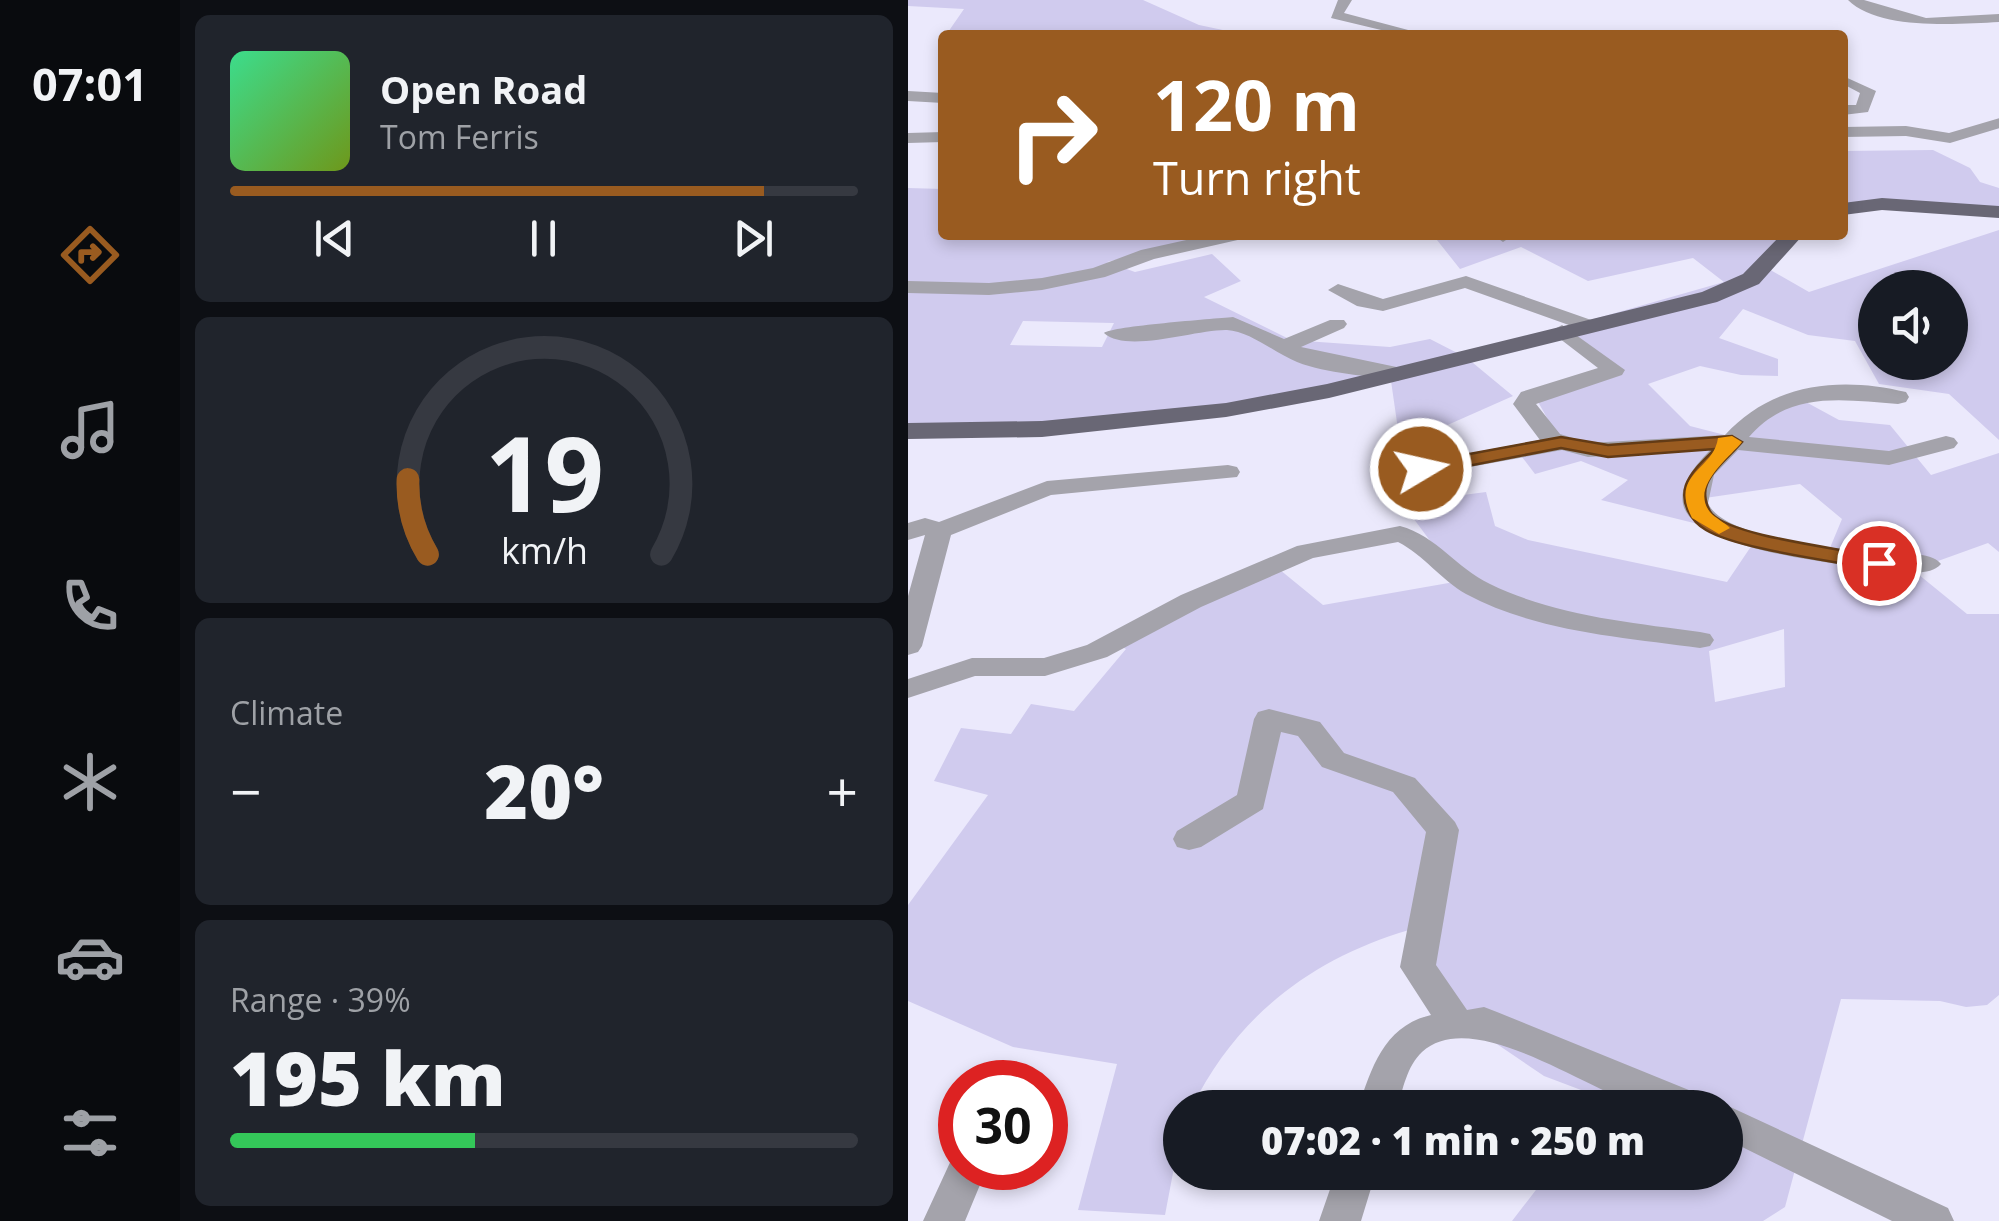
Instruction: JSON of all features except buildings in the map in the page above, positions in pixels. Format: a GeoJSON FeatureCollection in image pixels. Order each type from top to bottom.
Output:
{"type":"FeatureCollection","features":[{"type":"Feature","properties":{"kind":"main road"},"geometry":{"type":"LineString","coordinates":[[1848,209],[1912,205],[2000,212]]}},
{"type":"Feature","properties":{"kind":"main road"},"geometry":{"type":"LineString","coordinates":[[908,431],[1002,432],[1207,412],[1296,398],[1732,289],[1764,268],[1788,240]]}},
{"type":"Feature","properties":{"kind":"street"},"geometry":{"type":"LineString","coordinates":[[1345,0],[1336,15],[1399,30]]}},
{"type":"Feature","properties":{"kind":"street"},"geometry":{"type":"LineString","coordinates":[[1856,0],[1863,6],[1926,22],[2000,18]]}},
{"type":"Feature","properties":{"kind":"street"},"geometry":{"type":"LineString","coordinates":[[1848,81],[1868,91],[1862,108],[1848,109]]}},
{"type":"Feature","properties":{"kind":"street"},"geometry":{"type":"LineString","coordinates":[[908,96],[938,98]]}},
{"type":"Feature","properties":{"kind":"street"},"geometry":{"type":"LineString","coordinates":[[1848,132],[1906,132],[1950,138],[2000,123]]}},
{"type":"Feature","properties":{"kind":"street"},"geometry":{"type":"LineString","coordinates":[[908,138],[938,138]]}},
{"type":"Feature","properties":{"kind":"street"},"geometry":{"type":"LineString","coordinates":[[908,286],[989,290],[1042,284],[1098,273],[1148,254],[1211,240]]}},
{"type":"Feature","properties":{"kind":"street"},"geometry":{"type":"LineString","coordinates":[[1338,290],[1382,305],[1456,283],[1478,284],[1588,326]]}},
{"type":"Feature","properties":{"kind":"street"},"geometry":{"type":"LineString","coordinates":[[1115,333],[1155,333],[1234,323],[1251,328],[1280,348],[1341,367],[1398,374]]}},
{"type":"Feature","properties":{"kind":"street"},"geometry":{"type":"LineString","coordinates":[[1280,348],[1337,324]]}},
{"type":"Feature","properties":{"kind":"street"},"geometry":{"type":"LineString","coordinates":[[1561,442],[1542,428],[1525,400],[1614,370],[1562,331]]}},
{"type":"Feature","properties":{"kind":"street"},"geometry":{"type":"LineString","coordinates":[[1898,397],[1790,394],[1749,420],[1697,481],[1694,495],[1699,514],[1715,526],[1742,536],[1879,563],[1928,564]]}},
{"type":"Feature","properties":{"kind":"street"},"geometry":{"type":"LineString","coordinates":[[1421,469],[1561,442],[1608,451],[1732,442],[1867,458],[1899,456],[1946,443]]}},
{"type":"Feature","properties":{"kind":"street"},"geometry":{"type":"LineString","coordinates":[[908,532],[925,526],[938,531],[1046,488],[1228,472]]}},
{"type":"Feature","properties":{"kind":"street"},"geometry":{"type":"LineString","coordinates":[[908,646],[938,531]]}},
{"type":"Feature","properties":{"kind":"street"},"geometry":{"type":"LineString","coordinates":[[908,689],[972,667],[1044,667],[1065,661],[1096,651],[1191,601],[1306,552],[1400,534],[1412,537],[1444,567],[1476,588],[1531,610],[1700,640]]}},
{"type":"Feature","properties":{"kind":"street"},"geometry":{"type":"LineString","coordinates":[[1189,839],[1252,801],[1269,719],[1309,728],[1333,760],[1404,785],[1443,830],[1418,967],[1456,1023]]}},
{"type":"Feature","properties":{"kind":"street"},"geometry":{"type":"LineString","coordinates":[[1383,1090],[1392,1062],[1408,1042],[1426,1030],[1484,1022],[1648,1090]]}},
{"type":"Feature","properties":{"kind":"street"},"geometry":{"type":"LineString","coordinates":[[1743,1130],[1932,1221]]}},
{"type":"Feature","properties":{"kind":"street"},"geometry":{"type":"LineString","coordinates":[[944,1221],[957,1190]]}},
{"type":"Feature","properties":{"kind":"street"},"geometry":{"type":"LineString","coordinates":[[1340,1221],[1350,1190]]}},
{"type":"Feature","properties":{"kind":"shaded area"},"geometry":{"type":"Polygon","coordinates":[[[908,0],[1143,0],[1199,25],[1223,30],[949,30],[964,9],[908,6],[908,0]]]}},
{"type":"Feature","properties":{"kind":"shaded area"},"geometry":{"type":"Polygon","coordinates":[[[1933,150],[1970,168],[1980,182],[1999,188],[1999,210],[1848,208],[1848,151],[1933,150]]]}},
{"type":"Feature","properties":{"kind":"shaded area"},"geometry":{"type":"Polygon","coordinates":[[[908,188],[938,189],[938,240],[1200,240],[1107,262],[1135,272],[1212,254],[1241,281],[1204,297],[1291,340],[1390,347],[1430,339],[1467,358],[1513,396],[1443,427],[1457,460],[1403,464],[1390,374],[1279,401],[908,434],[908,188]],[[1023,321],[1010,345],[1102,347],[1114,323],[1023,321]]]}},
{"type":"Feature","properties":{"kind":"shaded area"},"geometry":{"type":"Polygon","coordinates":[[[1999,230],[1999,440],[1949,394],[1879,384],[1877,380],[1968,380],[1968,270],[1876,270],[1999,230]]]}},
{"type":"Feature","properties":{"kind":"shaded area"},"geometry":{"type":"Polygon","coordinates":[[[1437,240],[1783,240],[1767,268],[1809,292],[1858,276],[1858,346],[1855,341],[1808,335],[1743,309],[1719,338],[1778,359],[1778,376],[1741,375],[1700,366],[1648,384],[1690,426],[1725,435],[1793,395],[1839,420],[1890,425],[1931,475],[1999,453],[1999,552],[1988,543],[1913,570],[1967,614],[1999,614],[1999,995],[1987,1005],[1966,1007],[1940,1001],[1841,999],[1785,1207],[1763,1221],[1512,1221],[1536,1190],[1743,1190],[1743,1090],[1581,1090],[1544,1076],[1485,1036],[1409,930],[1340,957],[1281,995],[1231,1045],[1201,1090],[1163,1090],[1163,1190],[1170,1190],[1165,1215],[1078,1210],[1117,1064],[1013,1047],[908,1001],[908,905],[988,795],[934,781],[961,728],[1011,734],[1031,704],[1074,711],[1126,649],[1105,638],[1268,560],[1323,605],[1460,581],[1402,503],[1486,492],[1495,526],[1528,540],[1727,582],[1754,542],[1827,555],[1842,519],[1800,484],[1705,498],[1706,526],[1601,500],[1628,480],[1581,461],[1535,474],[1516,449],[1559,439],[1533,393],[1618,369],[1559,329],[1724,282],[1693,258],[1588,281],[1521,247],[1460,269],[1437,240]],[[1784,629],[1709,651],[1715,702],[1785,687],[1784,629]]]}},
{"type":"Feature","properties":{"kind":"slow traffic"},"geometry":{"type":"LineString","coordinates":[[1719,528],[1699,514],[1694,495],[1697,481],[1732,442],[1724,443]]}},
{"type":"Feature","properties":{"kind":"route"},"geometry":{"type":"LineString","coordinates":[[1421,469],[1561,442],[1608,451],[1732,442],[1697,481],[1694,495],[1699,514],[1715,526],[1742,536],[1879,563]]}}]}
